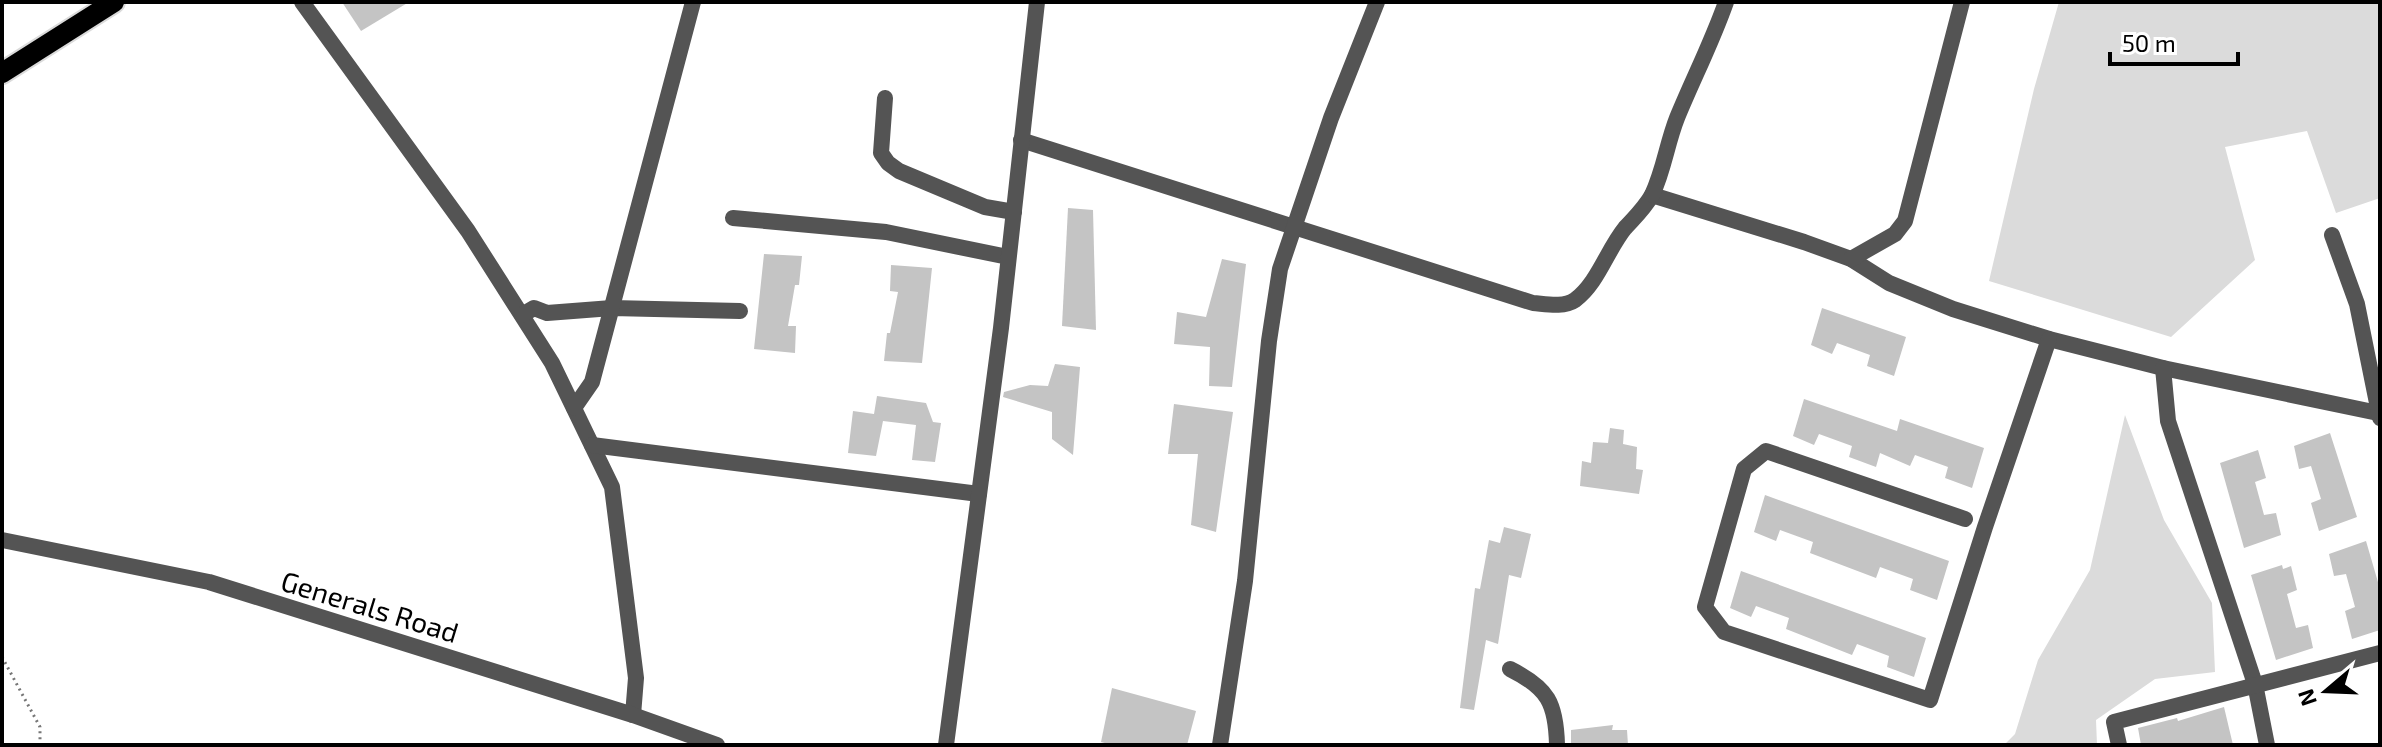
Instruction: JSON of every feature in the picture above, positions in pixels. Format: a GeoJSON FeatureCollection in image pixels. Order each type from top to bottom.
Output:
{"type":"FeatureCollection","features":[{"type":"Feature","properties":{"kind":"main road"},"geometry":{"type":"LineString","coordinates":[[2,73],[114,2]]}},
{"type":"Feature","properties":{"kind":"street"},"geometry":{"type":"LineString","coordinates":[[302,2],[468,231],[522,315],[552,363],[612,487],[636,678],[633,715]]}},
{"type":"Feature","properties":{"kind":"street"},"geometry":{"type":"LineString","coordinates":[[574,408],[592,382],[693,2]]}},
{"type":"Feature","properties":{"kind":"street"},"geometry":{"type":"LineString","coordinates":[[946,745],[1014,212],[1037,2]]}},
{"type":"Feature","properties":{"kind":"street"},"geometry":{"type":"LineString","coordinates":[[1220,745],[1245,581],[1269,341],[1280,269],[1331,118],[1377,2]]}},
{"type":"Feature","properties":{"kind":"street"},"geometry":{"type":"LineString","coordinates":[[1021,140],[1533,303],[1555,306],[1573,301],[1588,286],[1626,227],[1641,213],[1652,195],[1659,181],[1676,120],[1708,51],[1726,2]]}},
{"type":"Feature","properties":{"kind":"street"},"geometry":{"type":"LineString","coordinates":[[1851,259],[1895,234],[1905,221],[1962,2]]}},
{"type":"Feature","properties":{"kind":"street"},"geometry":{"type":"LineString","coordinates":[[885,98],[881,153],[888,163],[899,171],[985,207],[1014,212]]}},
{"type":"Feature","properties":{"kind":"street"},"geometry":{"type":"LineString","coordinates":[[1652,195],[1851,259],[1889,283],[1914,294],[2049,339],[2163,368],[2379,415],[2357,304],[2332,235]]}},
{"type":"Feature","properties":{"kind":"street"},"geometry":{"type":"LineString","coordinates":[[733,218],[886,232],[1008,257]]}},
{"type":"Feature","properties":{"kind":"street"},"geometry":{"type":"LineString","coordinates":[[522,315],[534,308],[547,313],[612,308],[740,311]]}},
{"type":"Feature","properties":{"kind":"street"},"geometry":{"type":"LineString","coordinates":[[1965,519],[1766,451],[1744,469],[1705,607],[1724,632],[1930,700],[2049,339]]}},
{"type":"Feature","properties":{"kind":"street"},"geometry":{"type":"LineString","coordinates":[[2163,368],[2168,421],[2255,684],[2267,745]]}},
{"type":"Feature","properties":{"kind":"street"},"geometry":{"type":"LineString","coordinates":[[592,445],[979,494]]}},
{"type":"Feature","properties":{"kind":"street","name":"Generals Road"},"geometry":{"type":"LineString","coordinates":[[2,540],[209,582],[633,715],[717,745]]}},
{"type":"Feature","properties":{"kind":"street"},"geometry":{"type":"LineString","coordinates":[[2119,745],[2114,722],[2380,653]]}},
{"type":"Feature","properties":{"kind":"street"},"geometry":{"type":"LineString","coordinates":[[1510,669],[1541,688],[1551,701],[1557,745]]}},
{"type":"Feature","properties":{"kind":"path"},"geometry":{"type":"LineString","coordinates":[[2,657],[40,727],[40,745]]}},
{"type":"Feature","properties":{"kind":"shaded area"},"geometry":{"type":"Polygon","coordinates":[[[2059,2],[2380,2],[2380,198],[2336,213],[2307,131],[2225,147],[2255,260],[2171,337],[1989,281],[2034,89],[2059,2]]]}},
{"type":"Feature","properties":{"kind":"shaded area"},"geometry":{"type":"Polygon","coordinates":[[[2125,415],[2164,520],[2212,603],[2215,672],[2155,679],[2096,720],[2097,745],[2004,745],[2015,734],[2038,660],[2090,570],[2125,415]]]}},
{"type":"Feature","properties":{"kind":"building"},"geometry":{"type":"Polygon","coordinates":[[[342,2],[409,2],[361,31],[342,2]]]}},
{"type":"Feature","properties":{"kind":"building"},"geometry":{"type":"Polygon","coordinates":[[[1068,208],[1093,210],[1096,330],[1062,326],[1068,208]]]}},
{"type":"Feature","properties":{"kind":"building"},"geometry":{"type":"Polygon","coordinates":[[[764,254],[802,256],[799,285],[795,285],[788,326],[796,326],[795,353],[754,349],[764,254]]]}},
{"type":"Feature","properties":{"kind":"building"},"geometry":{"type":"Polygon","coordinates":[[[1222,259],[1246,264],[1232,387],[1209,386],[1210,347],[1174,344],[1177,312],[1206,317],[1222,259]]]}},
{"type":"Feature","properties":{"kind":"building"},"geometry":{"type":"Polygon","coordinates":[[[891,265],[932,268],[922,363],[884,361],[887,333],[890,333],[898,292],[890,291],[891,265]]]}},
{"type":"Feature","properties":{"kind":"building"},"geometry":{"type":"Polygon","coordinates":[[[1822,308],[1906,337],[1894,376],[1867,366],[1870,355],[1837,343],[1832,354],[1811,345],[1822,308]]]}},
{"type":"Feature","properties":{"kind":"building"},"geometry":{"type":"Polygon","coordinates":[[[1055,364],[1080,367],[1073,455],[1052,439],[1052,412],[1003,397],[1004,392],[1030,385],[1048,386],[1055,364]]]}},
{"type":"Feature","properties":{"kind":"building"},"geometry":{"type":"Polygon","coordinates":[[[877,396],[926,403],[933,422],[941,423],[935,462],[912,460],[916,425],[883,421],[876,456],[848,453],[853,411],[874,414],[877,396]]]}},
{"type":"Feature","properties":{"kind":"building"},"geometry":{"type":"Polygon","coordinates":[[[1804,399],[1897,431],[1900,419],[1984,448],[1972,488],[1945,478],[1948,467],[1915,455],[1910,466],[1880,453],[1876,467],[1849,457],[1852,446],[1819,434],[1814,445],[1793,436],[1804,399]]]}},
{"type":"Feature","properties":{"kind":"building"},"geometry":{"type":"Polygon","coordinates":[[[1174,404],[1233,412],[1216,532],[1191,525],[1198,454],[1168,454],[1174,404]]]}},
{"type":"Feature","properties":{"kind":"building"},"geometry":{"type":"Polygon","coordinates":[[[1610,428],[1624,430],[1623,444],[1637,447],[1636,469],[1643,470],[1639,494],[1580,486],[1582,461],[1591,463],[1593,442],[1608,443],[1610,428]]]}},
{"type":"Feature","properties":{"kind":"building"},"geometry":{"type":"Polygon","coordinates":[[[2330,433],[2357,517],[2319,531],[2311,503],[2321,499],[2311,466],[2299,469],[2294,446],[2330,433]]]}},
{"type":"Feature","properties":{"kind":"building"},"geometry":{"type":"Polygon","coordinates":[[[2258,450],[2266,478],[2255,482],[2264,515],[2276,513],[2281,535],[2244,548],[2220,463],[2258,450]]]}},
{"type":"Feature","properties":{"kind":"building"},"geometry":{"type":"Polygon","coordinates":[[[1765,495],[1949,561],[1937,600],[1910,590],[1913,579],[1880,567],[1876,578],[1810,553],[1813,542],[1780,530],[1776,541],[1754,532],[1765,495]]]}},
{"type":"Feature","properties":{"kind":"building"},"geometry":{"type":"Polygon","coordinates":[[[1504,527],[1531,534],[1521,578],[1509,575],[1498,644],[1486,640],[1474,710],[1460,708],[1475,588],[1480,589],[1489,540],[1500,543],[1504,527]]]}},
{"type":"Feature","properties":{"kind":"building"},"geometry":{"type":"Polygon","coordinates":[[[2366,541],[2380,589],[2380,630],[2352,639],[2345,611],[2355,607],[2346,574],[2334,576],[2329,554],[2366,541]]]}},
{"type":"Feature","properties":{"kind":"building"},"geometry":{"type":"Polygon","coordinates":[[[2282,565],[2283,569],[2291,566],[2297,590],[2287,594],[2296,628],[2308,625],[2313,648],[2276,660],[2251,575],[2282,565]]]}},
{"type":"Feature","properties":{"kind":"building"},"geometry":{"type":"Polygon","coordinates":[[[1741,571],[1926,638],[1914,677],[1887,667],[1889,656],[1857,644],[1852,655],[1786,629],[1789,618],[1756,606],[1751,617],[1730,608],[1741,571]]]}},
{"type":"Feature","properties":{"kind":"building"},"geometry":{"type":"Polygon","coordinates":[[[1112,688],[1196,711],[1187,745],[1112,745],[1101,742],[1112,688]]]}},
{"type":"Feature","properties":{"kind":"building"},"geometry":{"type":"Polygon","coordinates":[[[2224,707],[2233,745],[2141,745],[2138,728],[2177,718],[2178,721],[2224,707]]]}},
{"type":"Feature","properties":{"kind":"building"},"geometry":{"type":"Polygon","coordinates":[[[1613,725],[1612,730],[1627,730],[1628,745],[1571,745],[1571,730],[1613,725]]]}}]}
